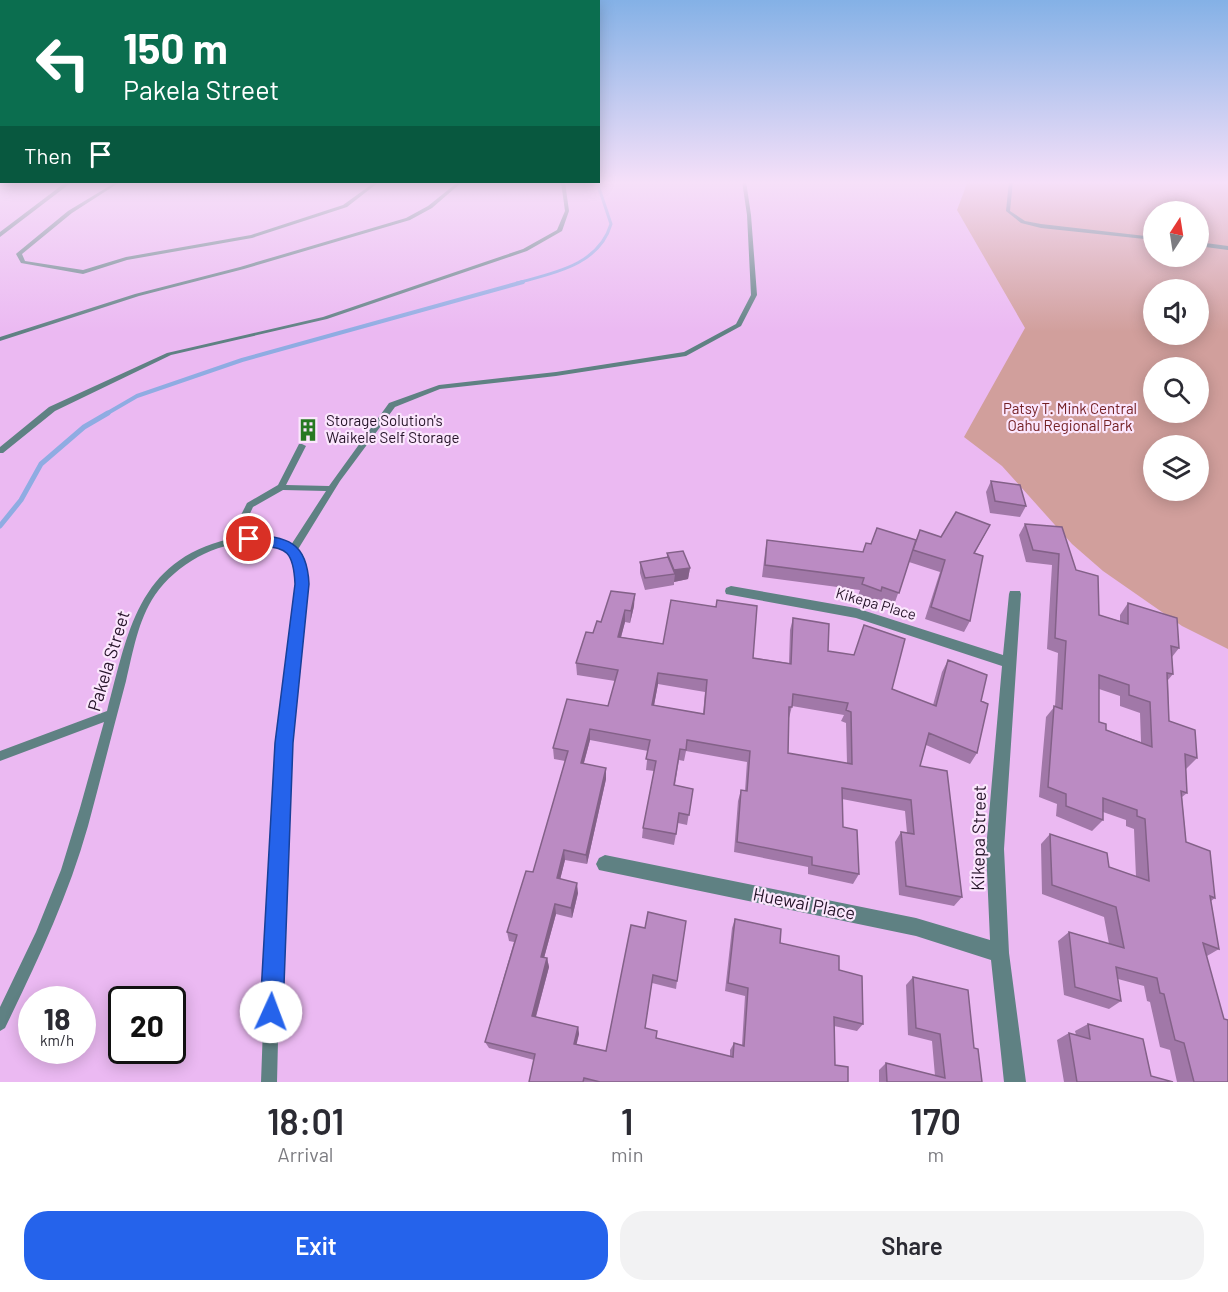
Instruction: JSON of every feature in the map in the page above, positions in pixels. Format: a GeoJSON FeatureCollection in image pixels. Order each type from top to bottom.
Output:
{"type":"FeatureCollection","features":[{"type":"Feature","properties":{"kind":"street","name":"Kikepa Place"},"geometry":{"type":"LineString","coordinates":[[731,591],[856,613],[1008,662]]}},
{"type":"Feature","properties":{"kind":"street","name":"Kikepa Street"},"geometry":{"type":"LineString","coordinates":[[1015,594],[995,849],[1000,953],[1015,1082]]}},
{"type":"Feature","properties":{"kind":"street","name":"Huewai Place"},"geometry":{"type":"LineString","coordinates":[[605,864],[916,927],[1000,953]]}},
{"type":"Feature","properties":{"kind":"lane"},"geometry":{"type":"LineString","coordinates":[[46,231],[19,254],[23,262],[83,272],[126,259],[266,231]]}},
{"type":"Feature","properties":{"kind":"lane"},"geometry":{"type":"LineString","coordinates":[[0,339],[137,295],[242,268],[366,231]]}},
{"type":"Feature","properties":{"kind":"lane"},"geometry":{"type":"LineString","coordinates":[[0,451],[52,409],[169,354],[325,318],[525,250],[558,231]]}},
{"type":"Feature","properties":{"kind":"lane"},"geometry":{"type":"LineString","coordinates":[[269,1082],[274,918],[284,743],[302,584],[301,567],[293,550],[331,489],[392,405],[439,387],[556,374],[686,354],[740,325],[754,295],[750,231]]}},
{"type":"Feature","properties":{"kind":"lane"},"geometry":{"type":"LineString","coordinates":[[1093,231],[1143,237]]}},
{"type":"Feature","properties":{"kind":"lane"},"geometry":{"type":"LineString","coordinates":[[1209,245],[1228,248]]}},
{"type":"Feature","properties":{"kind":"lane"},"geometry":{"type":"LineString","coordinates":[[281,487],[302,446]]}},
{"type":"Feature","properties":{"kind":"lane"},"geometry":{"type":"LineString","coordinates":[[232,541],[250,505],[281,487],[331,489]]}},
{"type":"Feature","properties":{"kind":"lane","name":"Pakela Street"},"geometry":{"type":"LineString","coordinates":[[0,1023],[36,948],[74,850],[134,630],[152,593],[168,574],[185,561],[208,549],[232,541],[265,539],[280,542],[293,550]]}},
{"type":"Feature","properties":{"kind":"lane"},"geometry":{"type":"LineString","coordinates":[[0,756],[111,714]]}},
{"type":"Feature","properties":{"kind":"green space","name":"Patsy T. Mink Central Oahu Regional Park"},"geometry":{"type":"Polygon","coordinates":[[[969,231],[1143,231],[1143,267],[1209,267],[1209,231],[1228,231],[1228,649],[1182,626],[1103,571],[1072,544],[1002,466],[964,437],[1025,328],[969,231]]]}},
{"type":"Feature","properties":{"kind":"building"},"geometry":{"type":"Polygon","coordinates":[[[991,481],[1020,485],[1026,506],[995,501],[991,481]]]}},
{"type":"Feature","properties":{"kind":"building"},"geometry":{"type":"Polygon","coordinates":[[[956,512],[990,525],[974,553],[983,556],[970,621],[931,607],[945,560],[913,550],[920,530],[941,537],[956,512]]]}},
{"type":"Feature","properties":{"kind":"building"},"geometry":{"type":"Polygon","coordinates":[[[1025,524],[1062,527],[1076,570],[1098,576],[1099,615],[1128,624],[1128,603],[1177,618],[1179,648],[1171,646],[1173,674],[1167,673],[1169,721],[1195,730],[1197,758],[1185,754],[1187,793],[1181,791],[1186,842],[1210,851],[1215,898],[1210,896],[1219,949],[1203,943],[1224,1019],[1228,1020],[1228,1082],[1194,1082],[1184,1043],[1175,1040],[1164,994],[1160,993],[1157,978],[1116,967],[1121,1001],[1075,987],[1069,932],[1124,948],[1116,907],[1052,885],[1050,834],[1107,853],[1109,867],[1149,881],[1145,819],[1137,816],[1137,810],[1103,798],[1103,820],[1066,806],[1066,794],[1048,787],[1054,706],[1062,709],[1066,641],[1055,638],[1059,554],[1033,550],[1025,524]],[[1099,675],[1099,722],[1106,724],[1106,730],[1152,747],[1150,702],[1129,695],[1129,685],[1099,675]]]}},
{"type":"Feature","properties":{"kind":"building"},"geometry":{"type":"Polygon","coordinates":[[[877,528],[916,540],[899,593],[882,587],[881,591],[862,584],[864,578],[765,565],[767,540],[863,552],[866,543],[871,544],[877,528]]]}},
{"type":"Feature","properties":{"kind":"building"},"geometry":{"type":"Polygon","coordinates":[[[683,551],[690,568],[674,570],[667,553],[683,551]]]}},
{"type":"Feature","properties":{"kind":"building"},"geometry":{"type":"Polygon","coordinates":[[[668,557],[675,574],[645,578],[640,562],[668,557]]]}},
{"type":"Feature","properties":{"kind":"building"},"geometry":{"type":"Polygon","coordinates":[[[611,591],[635,594],[631,611],[625,610],[618,637],[663,644],[671,600],[716,607],[717,600],[757,606],[753,658],[791,664],[793,618],[829,624],[828,651],[854,655],[864,625],[905,639],[892,689],[936,706],[948,660],[987,675],[981,701],[988,704],[977,753],[929,733],[920,766],[947,771],[962,897],[906,886],[901,832],[914,834],[911,800],[842,788],[843,827],[857,830],[859,874],[812,865],[812,857],[737,842],[741,790],[747,791],[750,751],[687,740],[686,750],[680,749],[674,785],[693,789],[689,815],[679,813],[676,834],[643,828],[656,761],[646,759],[650,740],[590,729],[581,763],[606,768],[586,855],[564,850],[557,878],[577,883],[571,908],[555,904],[541,957],[547,958],[532,1016],[578,1027],[574,1044],[606,1051],[631,925],[645,928],[648,912],[686,921],[677,981],[653,975],[645,1028],[657,1031],[656,1038],[733,1057],[734,1043],[744,1046],[748,988],[728,983],[735,919],[781,929],[780,943],[839,956],[839,970],[862,976],[863,1024],[834,1017],[835,1065],[848,1067],[848,1082],[600,1082],[584,1078],[583,1082],[529,1082],[535,1054],[485,1042],[517,935],[507,932],[526,871],[533,872],[568,751],[553,748],[567,699],[608,706],[618,670],[576,663],[586,632],[593,633],[597,621],[601,622],[611,591]],[[658,673],[652,705],[704,714],[707,680],[658,673]],[[793,694],[792,707],[789,707],[788,753],[852,764],[851,712],[846,710],[848,703],[793,694]]]}},
{"type":"Feature","properties":{"kind":"building"},"geometry":{"type":"Polygon","coordinates":[[[913,977],[968,990],[974,1048],[978,1049],[982,1082],[887,1082],[886,1063],[945,1078],[940,1034],[916,1028],[913,977]]]}},
{"type":"Feature","properties":{"kind":"building"},"geometry":{"type":"Polygon","coordinates":[[[1088,1024],[1143,1039],[1151,1076],[1173,1082],[1077,1082],[1069,1033],[1090,1039],[1088,1024]]]}},
{"type":"Feature","properties":{"kind":"waterway"},"geometry":{"type":"LineString","coordinates":[[517,283],[560,271],[586,258],[596,249],[608,231]]}},
{"type":"Feature","properties":{"kind":"waterway"},"geometry":{"type":"LineString","coordinates":[[106,414],[137,396],[242,360],[523,282]]}},
{"type":"Feature","properties":{"kind":"waterway"},"geometry":{"type":"LineString","coordinates":[[0,526],[21,500],[41,464],[84,427],[108,413]]}},
{"type":"Feature","properties":{"kind":"place","name":"Storage Solution's Waikele Self Storage"},"geometry":{"type":"Point","coordinates":[308,430]}},
{"type":"Feature","properties":{"kind":"route"},"geometry":{"type":"LineString","coordinates":[[249,539],[280,542],[293,550],[301,567],[302,584],[284,743],[271,1012]]}}]}
